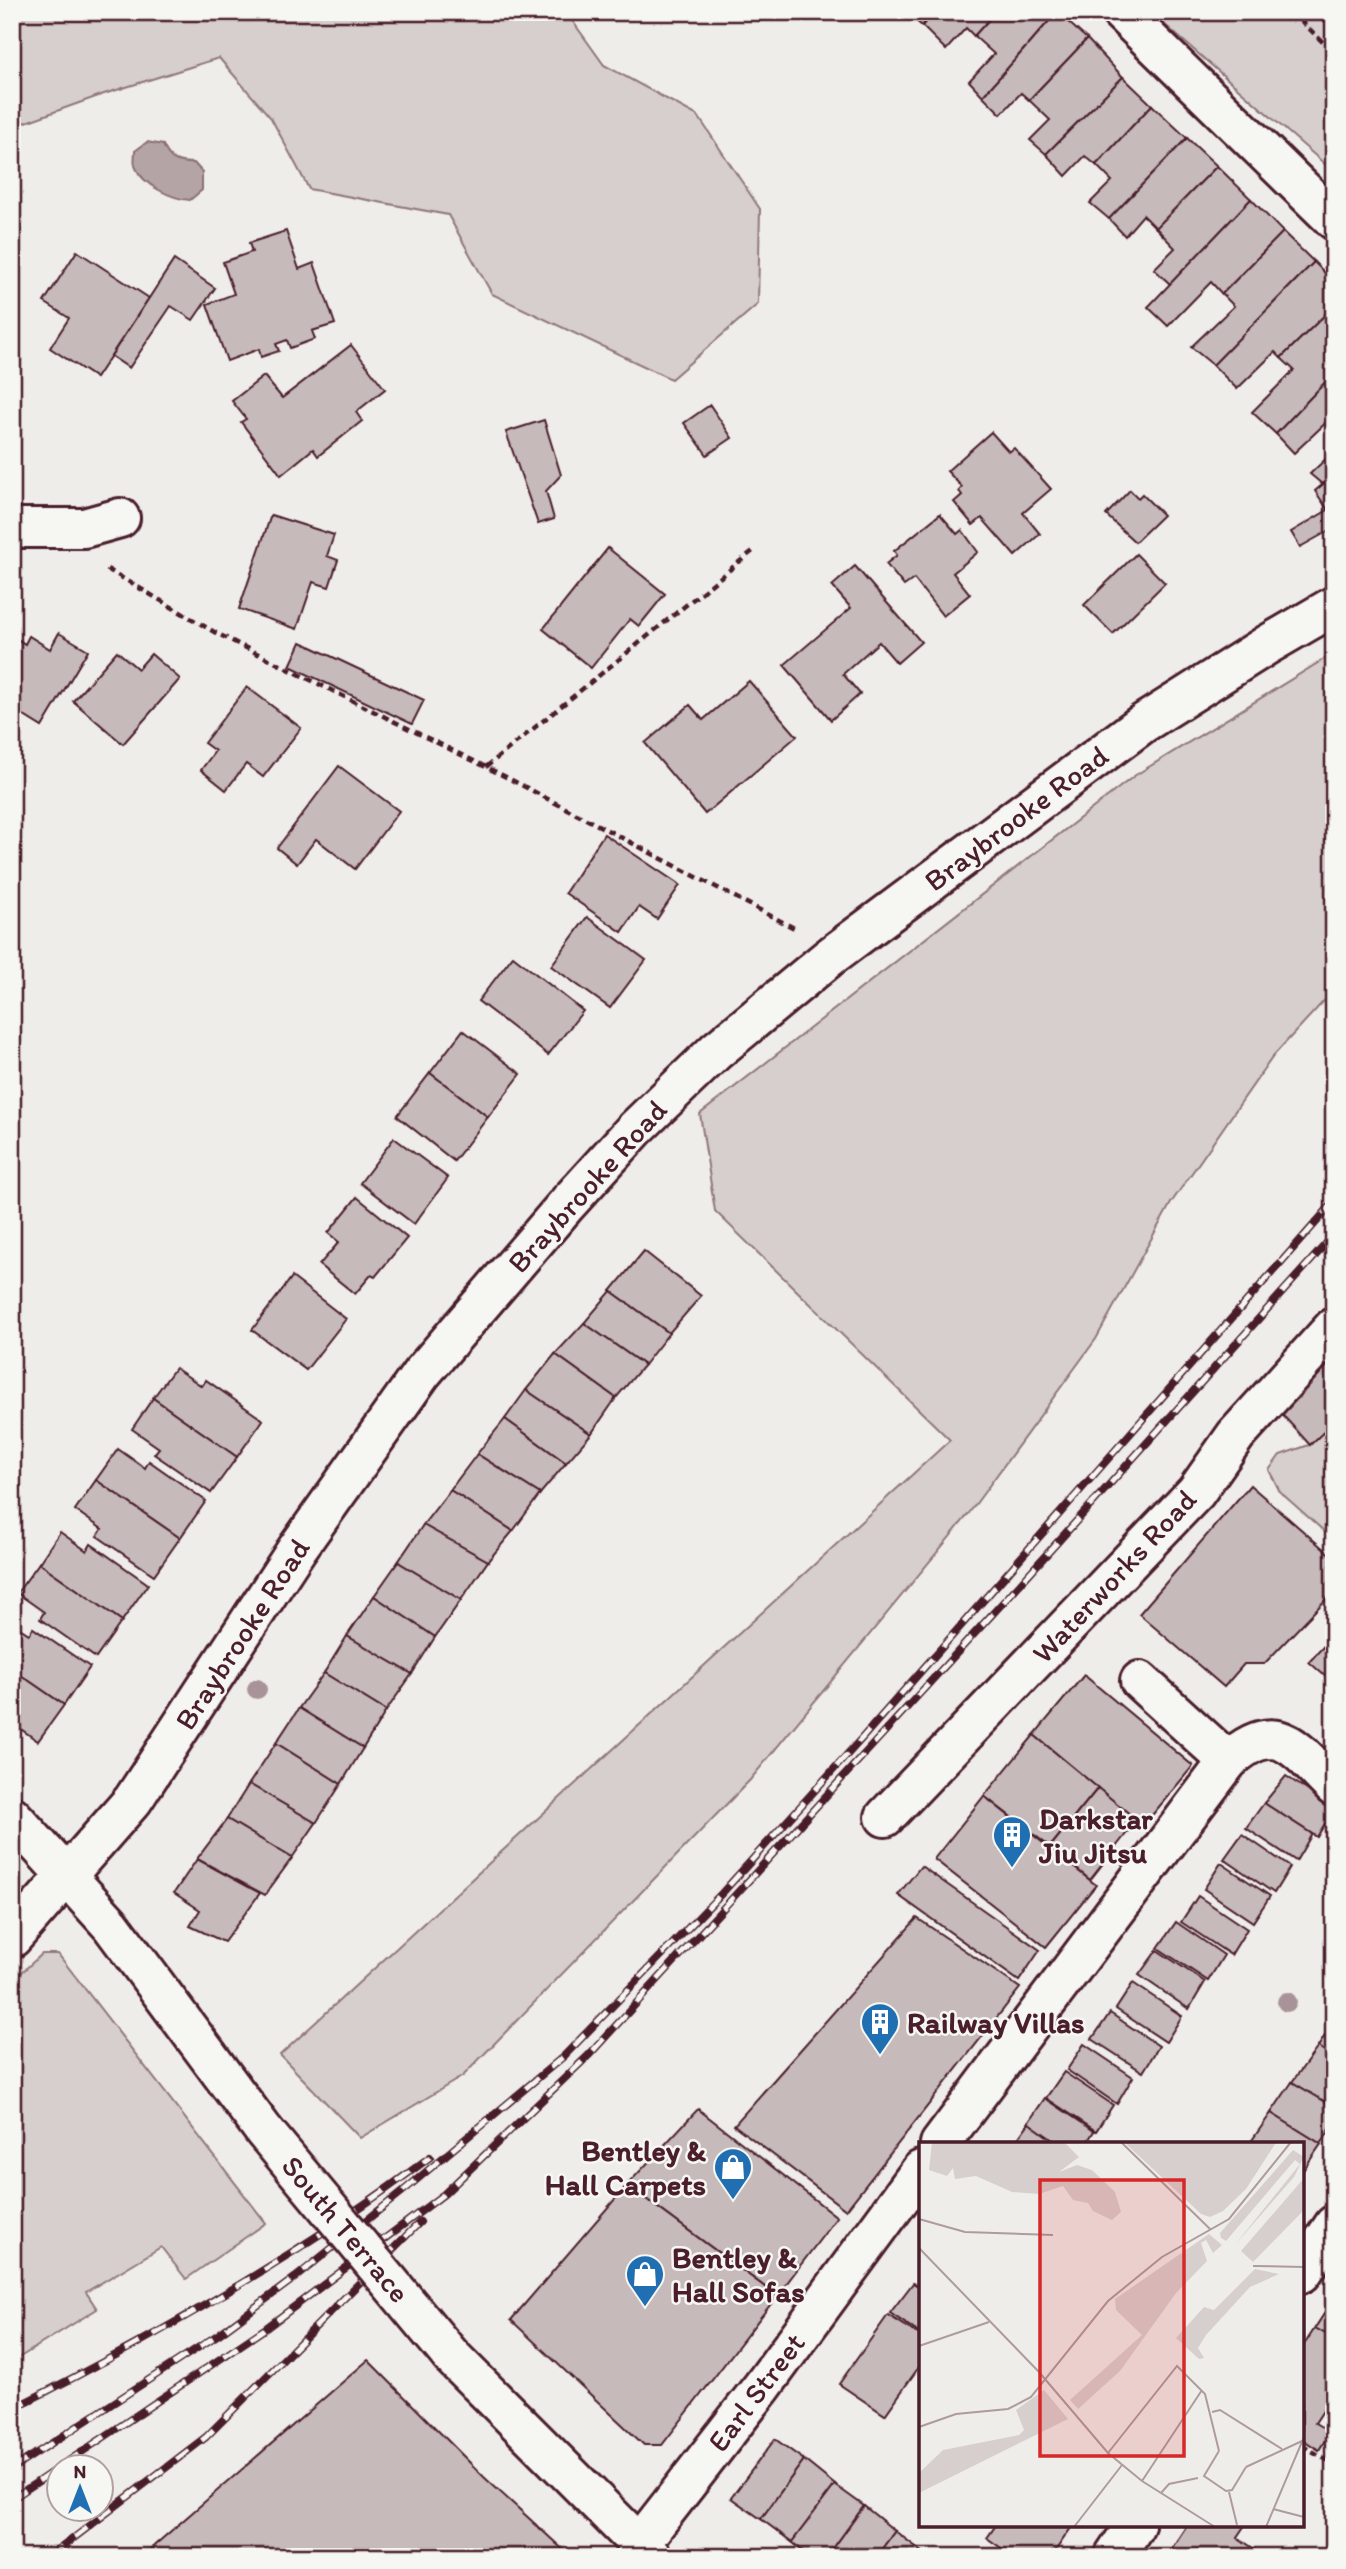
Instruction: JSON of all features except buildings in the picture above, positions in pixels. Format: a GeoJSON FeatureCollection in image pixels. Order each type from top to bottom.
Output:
{"type":"FeatureCollection","features":[{"type":"Feature","properties":{"kind":"street"},"geometry":{"type":"LineString","coordinates":[[1121,12],[1334,220]]}},
{"type":"Feature","properties":{"kind":"street"},"geometry":{"type":"LineString","coordinates":[[12,528],[84,528],[120,518]]}},
{"type":"Feature","properties":{"kind":"street","name":"Braybrooke Road"},"geometry":{"type":"LineString","coordinates":[[12,1938],[133,1800],[297,1549],[421,1374],[635,1129],[716,1051],[831,956],[1142,723],[1334,606]]}},
{"type":"Feature","properties":{"kind":"street","name":"Waterworks Road"},"geometry":{"type":"LineString","coordinates":[[885,1817],[1196,1492],[1236,1435],[1334,1327]]}},
{"type":"Feature","properties":{"kind":"street"},"geometry":{"type":"LineString","coordinates":[[1140,1681],[1228,1760]]}},
{"type":"Feature","properties":{"kind":"street"},"geometry":{"type":"LineString","coordinates":[[942,2142],[1228,1760],[1245,1745],[1274,1738],[1292,1747],[1334,1787]]}},
{"type":"Feature","properties":{"kind":"street","name":"South Terrace"},"geometry":{"type":"LineString","coordinates":[[12,1816],[138,1958],[264,2132],[451,2356],[645,2551]]}},
{"type":"Feature","properties":{"kind":"street","name":"Earl Street"},"geometry":{"type":"LineString","coordinates":[[645,2551],[919,2173]]}},
{"type":"Feature","properties":{"kind":"street"},"geometry":{"type":"LineString","coordinates":[[1304,2270],[1334,2225]]}},
{"type":"Feature","properties":{"kind":"street"},"geometry":{"type":"LineString","coordinates":[[1114,2557],[1134,2527]]}},
{"type":"Feature","properties":{"kind":"path"},"geometry":{"type":"LineString","coordinates":[[1292,12],[1334,54]]}},
{"type":"Feature","properties":{"kind":"path"},"geometry":{"type":"LineString","coordinates":[[486,767],[754,550]]}},
{"type":"Feature","properties":{"kind":"path"},"geometry":{"type":"LineString","coordinates":[[99,564],[216,633],[486,767],[802,933],[831,956]]}},
{"type":"Feature","properties":{"kind":"path"},"geometry":{"type":"LineString","coordinates":[[1304,2446],[1334,2464]]}},
{"type":"Feature","properties":{"kind":"shaded area"},"geometry":{"type":"Polygon","coordinates":[[[12,12],[566,12],[604,65],[698,116],[760,209],[758,304],[671,379],[492,294],[448,215],[309,189],[271,118],[219,58],[104,94],[12,127],[12,12]]]}},
{"type":"Feature","properties":{"kind":"shaded area"},"geometry":{"type":"Polygon","coordinates":[[[1152,12],[1334,12],[1334,172],[1163,23],[1152,12]]]}},
{"type":"Feature","properties":{"kind":"shaded area"},"geometry":{"type":"Polygon","coordinates":[[[147,142],[163,145],[175,160],[194,163],[202,172],[202,190],[190,200],[183,199],[159,190],[145,180],[136,168],[134,160],[135,151],[147,142]]]}},
{"type":"Feature","properties":{"kind":"shaded area"},"geometry":{"type":"Polygon","coordinates":[[[1334,653],[1334,990],[1274,1055],[1171,1203],[1096,1339],[967,1516],[750,1780],[463,2076],[360,2138],[280,2055],[950,1440],[715,1211],[700,1114],[1134,776],[1334,653]]]}},
{"type":"Feature","properties":{"kind":"shaded area"},"geometry":{"type":"Polygon","coordinates":[[[1334,1422],[1334,1540],[1280,1492],[1269,1470],[1280,1455],[1309,1445],[1334,1422]]]}},
{"type":"Feature","properties":{"kind":"shaded area"},"geometry":{"type":"Polygon","coordinates":[[[42,1954],[58,1954],[266,2223],[186,2279],[161,2247],[86,2292],[97,2309],[12,2362],[12,1981],[42,1954]]]}},
{"type":"Feature","properties":{"kind":"railway"},"geometry":{"type":"LineString","coordinates":[[12,2469],[219,2334],[296,2277],[564,2056],[722,1893],[863,1737],[1334,1202]]}},
{"type":"Feature","properties":{"kind":"railway"},"geometry":{"type":"LineString","coordinates":[[12,2499],[266,2328],[444,2194],[589,2055],[1018,1586],[1334,1235]]}},
{"type":"Feature","properties":{"kind":"railway"},"geometry":{"type":"LineString","coordinates":[[12,2409],[121,2353],[279,2261],[430,2157]]}},
{"type":"Feature","properties":{"kind":"railway"},"geometry":{"type":"LineString","coordinates":[[49,2557],[206,2437],[420,2222]]}},
{"type":"Feature","properties":{"kind":"place","name":"Darkstar Jiu Jitsu"},"geometry":{"type":"Point","coordinates":[1012,1869]}},
{"type":"Feature","properties":{"kind":"place","name":"Railway Villas"},"geometry":{"type":"Point","coordinates":[880,2056]}},
{"type":"Feature","properties":{"kind":"place","name":"Bentley & Hall Carpets"},"geometry":{"type":"Point","coordinates":[733,2201]}},
{"type":"Feature","properties":{"kind":"place","name":"Bentley & Hall Sofas"},"geometry":{"type":"Point","coordinates":[645,2308]}}]}
